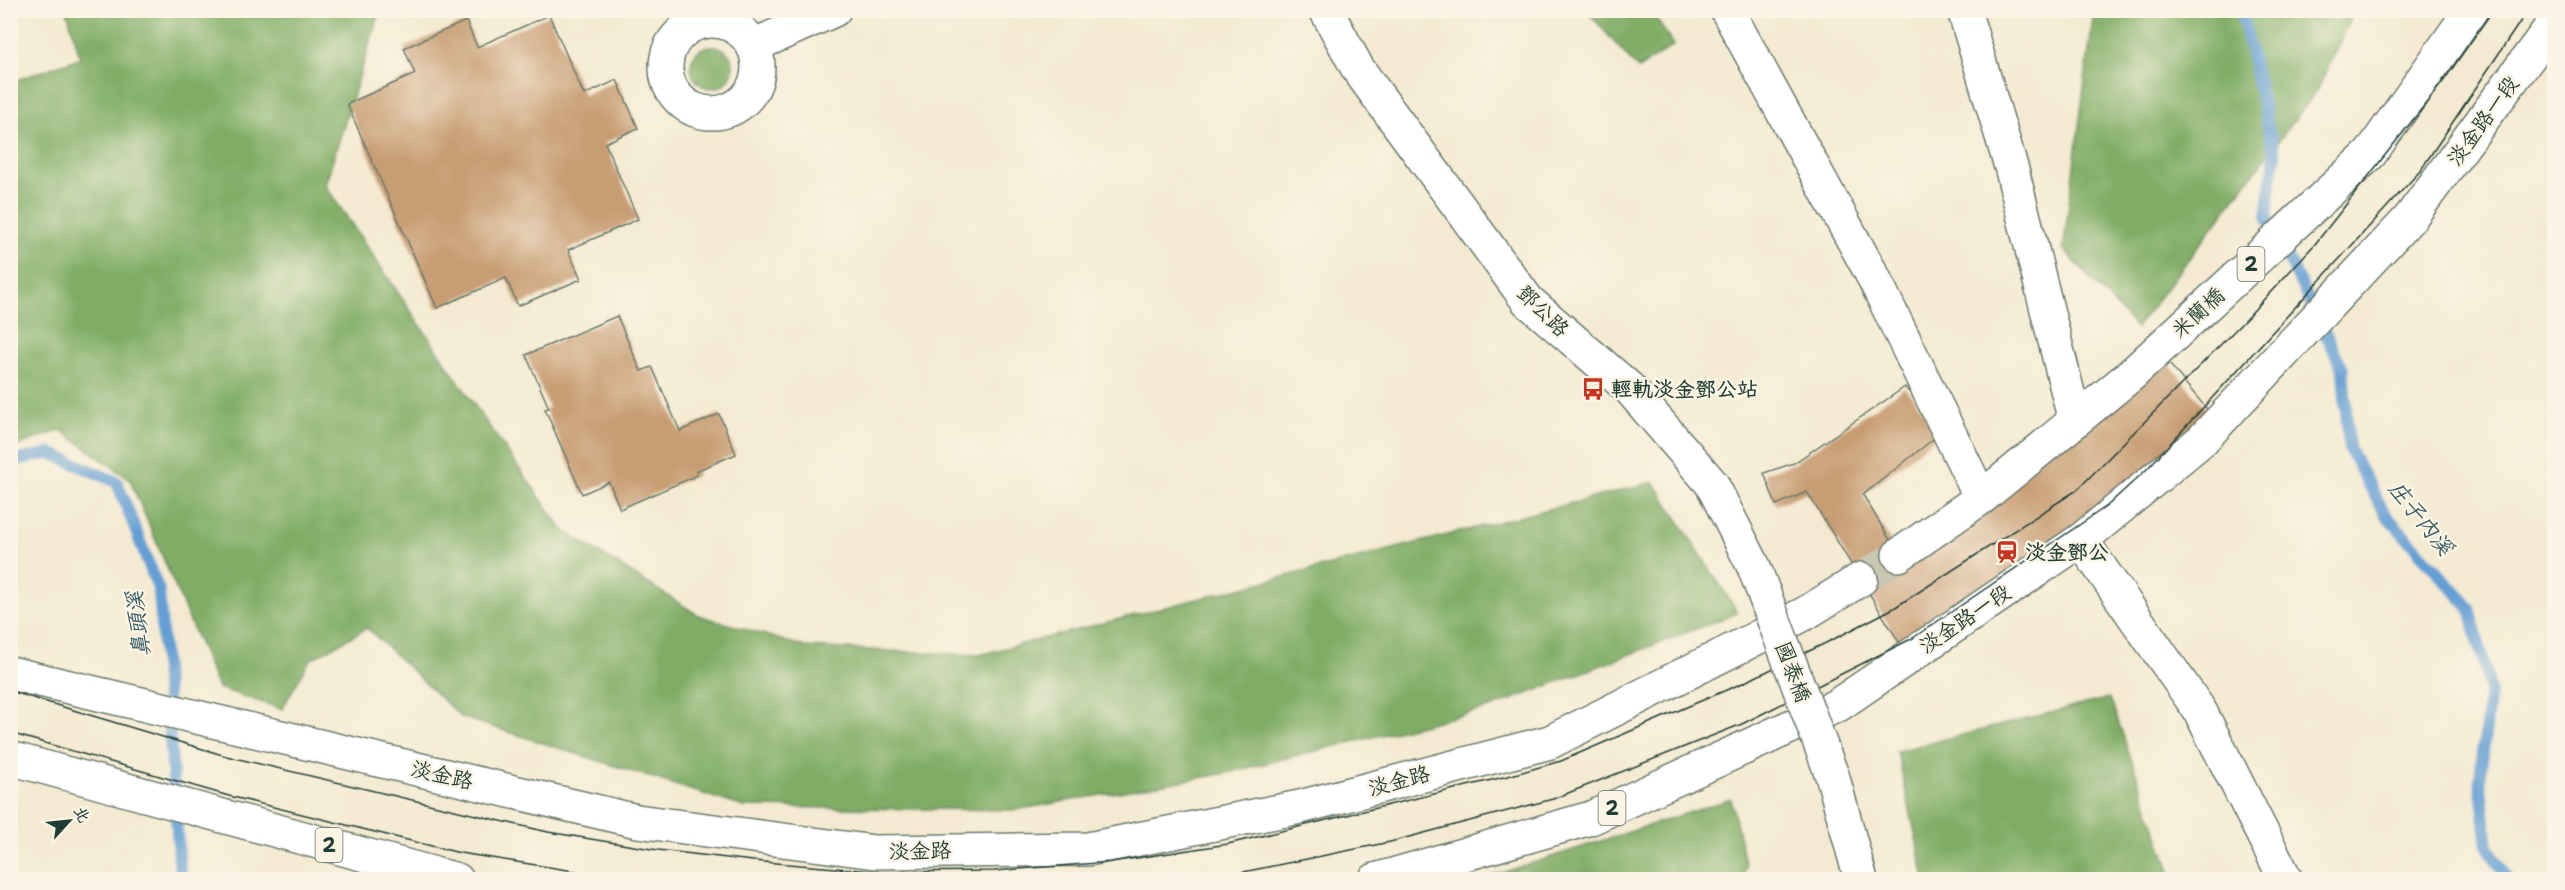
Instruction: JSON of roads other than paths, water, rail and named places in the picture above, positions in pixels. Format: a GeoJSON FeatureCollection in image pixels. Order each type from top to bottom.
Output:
{"type":"FeatureCollection","features":[{"type":"Feature","properties":{"kind":"main road"},"geometry":{"type":"LineString","coordinates":[[753,46],[834,10]]}},
{"type":"Feature","properties":{"kind":"main road","name":"鄧公路"},"geometry":{"type":"LineString","coordinates":[[1326,10],[1358,69],[1528,301],[1630,389],[1712,484],[1754,567]]}},
{"type":"Feature","properties":{"kind":"main road"},"geometry":{"type":"LineString","coordinates":[[1727,10],[1874,278],[1981,498]]}},
{"type":"Feature","properties":{"kind":"main road"},"geometry":{"type":"LineString","coordinates":[[1964,10],[2012,170],[2075,422]]}},
{"type":"Feature","properties":{"kind":"main road","name":"米蘭橋"},"geometry":{"type":"LineString","coordinates":[[2075,422],[2131,375],[2370,154],[2471,10]]}},
{"type":"Feature","properties":{"kind":"main road","name":"淡金路一段"},"geometry":{"type":"LineString","coordinates":[[1375,879],[1591,818],[1838,705],[2081,540],[2202,440],[2410,218],[2554,22]]}},
{"type":"Feature","properties":{"kind":"main road","name":"2"},"geometry":{"type":"LineString","coordinates":[[1899,555],[1981,498],[2075,422]]}},
{"type":"Feature","properties":{"kind":"main road"},"geometry":{"type":"LineString","coordinates":[[2081,540],[2200,711],[2286,879]]}},
{"type":"Feature","properties":{"kind":"main road","name":"國泰橋"},"geometry":{"type":"LineString","coordinates":[[1754,567],[1833,778],[1857,878]]}},
{"type":"Feature","properties":{"kind":"main road","name":"淡金路"},"geometry":{"type":"LineString","coordinates":[[10,673],[637,821],[875,852],[1088,849],[1300,807],[1550,742],[1806,613],[1861,579]]}},
{"type":"Feature","properties":{"kind":"main road","name":"2"},"geometry":{"type":"LineString","coordinates":[[10,758],[457,879]]}},
{"type":"Feature","properties":{"kind":"waterway","name":"庄子內溪"},"geometry":{"type":"LineString","coordinates":[[2241,10],[2275,156],[2267,216],[2343,369],[2349,449],[2386,515],[2470,608],[2490,689],[2480,779],[2488,847],[2508,880]]}},
{"type":"Feature","properties":{"kind":"waterway","name":"鼻頭溪"},"geometry":{"type":"LineString","coordinates":[[10,462],[50,453],[117,482],[159,591],[180,870],[185,880]]}},
{"type":"Feature","properties":{"kind":"tunnel"},"geometry":{"type":"LineString","coordinates":[[1861,579],[1899,555]]}},
{"type":"Feature","properties":{"kind":"tram line"},"geometry":{"type":"LineString","coordinates":[[10,691],[226,756],[548,832],[658,850],[883,872],[994,871],[1111,862],[1228,844],[1508,776],[1561,761],[1745,682],[1834,639],[1894,608],[2077,490],[2243,322],[2315,244],[2442,83],[2493,10]]}},
{"type":"Feature","properties":{"kind":"tram line"},"geometry":{"type":"LineString","coordinates":[[1204,880],[1390,842],[1553,799],[1742,724],[1913,638],[2107,506],[2146,470],[2420,171],[2528,10]]}},
{"type":"Feature","properties":{"kind":"tram line"},"geometry":{"type":"LineString","coordinates":[[10,733],[229,796],[460,853],[631,880]]}},
{"type":"Feature","properties":{"kind":"place","name":"輕軌淡金鄧公站"},"geometry":{"type":"Point","coordinates":[1593,389]}},
{"type":"Feature","properties":{"kind":"place","name":"淡金鄧公"},"geometry":{"type":"Point","coordinates":[2007,552]}}]}
